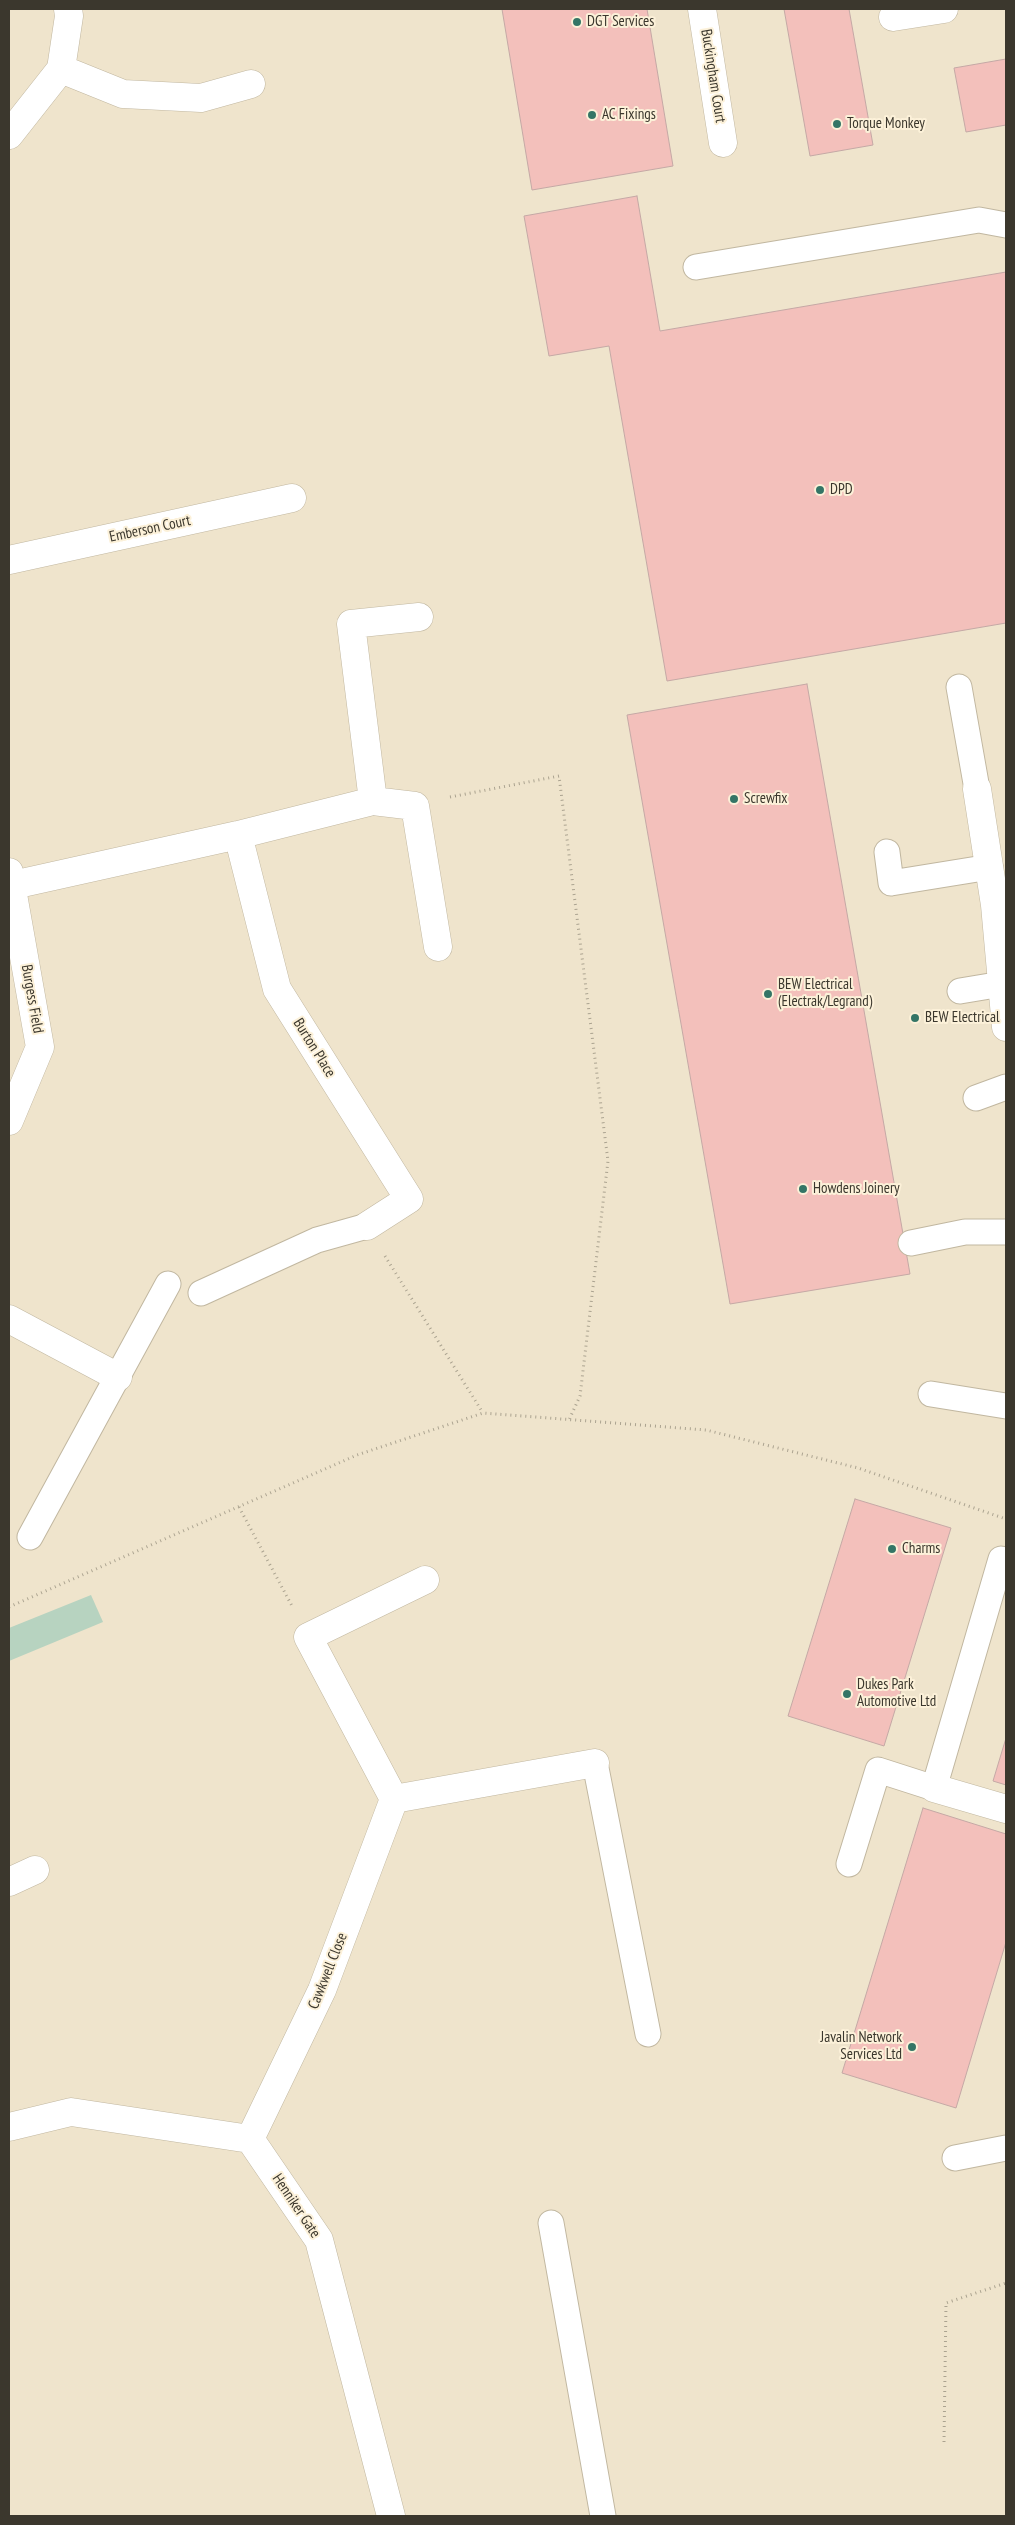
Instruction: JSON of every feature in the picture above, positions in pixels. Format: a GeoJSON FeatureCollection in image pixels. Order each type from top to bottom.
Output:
{"type":"FeatureCollection","features":[{"type":"Feature","properties":{"kind":"street"},"geometry":{"type":"LineString","coordinates":[[9,135],[61,69],[69,16],[68,9]]}},
{"type":"Feature","properties":{"kind":"street","name":"Buckingham Court"},"geometry":{"type":"LineString","coordinates":[[702,9],[723,143]]}},
{"type":"Feature","properties":{"kind":"street"},"geometry":{"type":"LineString","coordinates":[[893,18],[944,9]]}},
{"type":"Feature","properties":{"kind":"street"},"geometry":{"type":"LineString","coordinates":[[61,69],[123,94],[201,98],[252,84]]}},
{"type":"Feature","properties":{"kind":"street","name":"Emberson Court"},"geometry":{"type":"LineString","coordinates":[[9,560],[292,498]]}},
{"type":"Feature","properties":{"kind":"street"},"geometry":{"type":"LineString","coordinates":[[373,801],[351,624],[419,617]]}},
{"type":"Feature","properties":{"kind":"street"},"geometry":{"type":"LineString","coordinates":[[977,789],[990,867],[1001,904],[1002,984],[1006,1026]]}},
{"type":"Feature","properties":{"kind":"street"},"geometry":{"type":"LineString","coordinates":[[11,879],[238,835],[373,801],[415,806],[438,947]]}},
{"type":"Feature","properties":{"kind":"street","name":"Burton Place"},"geometry":{"type":"LineString","coordinates":[[238,835],[277,989],[409,1199],[367,1226]]}},
{"type":"Feature","properties":{"kind":"street","name":"Burgess Field"},"geometry":{"type":"LineString","coordinates":[[9,1121],[40,1046],[11,879]]}},
{"type":"Feature","properties":{"kind":"street"},"geometry":{"type":"LineString","coordinates":[[9,1319],[118,1377]]}},
{"type":"Feature","properties":{"kind":"street"},"geometry":{"type":"LineString","coordinates":[[425,1580],[308,1637],[394,1799],[595,1763]]}},
{"type":"Feature","properties":{"kind":"street"},"geometry":{"type":"LineString","coordinates":[[934,1788],[1006,1809]]}},
{"type":"Feature","properties":{"kind":"street","name":"Cawkwell Close"},"geometry":{"type":"LineString","coordinates":[[250,2139],[322,1990],[394,1799]]}},
{"type":"Feature","properties":{"kind":"street"},"geometry":{"type":"LineString","coordinates":[[9,1882],[35,1870]]}},
{"type":"Feature","properties":{"kind":"street"},"geometry":{"type":"LineString","coordinates":[[9,2128],[71,2112],[250,2139]]}},
{"type":"Feature","properties":{"kind":"street","name":"Henniker Gate"},"geometry":{"type":"LineString","coordinates":[[250,2139],[320,2240],[391,2516]]}},
{"type":"Feature","properties":{"kind":"lane"},"geometry":{"type":"LineString","coordinates":[[696,267],[979,220],[1006,225]]}},
{"type":"Feature","properties":{"kind":"lane"},"geometry":{"type":"LineString","coordinates":[[960,687],[977,789]]}},
{"type":"Feature","properties":{"kind":"lane"},"geometry":{"type":"LineString","coordinates":[[888,852],[891,883],[990,867]]}},
{"type":"Feature","properties":{"kind":"lane"},"geometry":{"type":"LineString","coordinates":[[960,991],[1002,984]]}},
{"type":"Feature","properties":{"kind":"lane"},"geometry":{"type":"LineString","coordinates":[[976,1098],[1006,1087]]}},
{"type":"Feature","properties":{"kind":"lane"},"geometry":{"type":"LineString","coordinates":[[201,1293],[317,1240],[367,1226]]}},
{"type":"Feature","properties":{"kind":"lane"},"geometry":{"type":"LineString","coordinates":[[911,1242],[965,1232],[1006,1232]]}},
{"type":"Feature","properties":{"kind":"lane"},"geometry":{"type":"LineString","coordinates":[[30,1537],[168,1284]]}},
{"type":"Feature","properties":{"kind":"lane"},"geometry":{"type":"LineString","coordinates":[[931,1394],[1006,1406]]}},
{"type":"Feature","properties":{"kind":"lane"},"geometry":{"type":"LineString","coordinates":[[849,1864],[878,1770],[934,1788],[1001,1560]]}},
{"type":"Feature","properties":{"kind":"lane"},"geometry":{"type":"LineString","coordinates":[[595,1763],[648,2034]]}},
{"type":"Feature","properties":{"kind":"lane"},"geometry":{"type":"LineString","coordinates":[[956,2158],[1006,2148]]}},
{"type":"Feature","properties":{"kind":"lane"},"geometry":{"type":"LineString","coordinates":[[550,2223],[603,2516]]}},
{"type":"Feature","properties":{"kind":"path"},"geometry":{"type":"LineString","coordinates":[[415,806],[480,790],[559,776],[608,1161],[580,1396],[569,1420]]}},
{"type":"Feature","properties":{"kind":"path"},"geometry":{"type":"LineString","coordinates":[[367,1226],[483,1412]]}},
{"type":"Feature","properties":{"kind":"path"},"geometry":{"type":"LineString","coordinates":[[9,1607],[357,1456],[483,1412],[706,1430],[858,1468],[1006,1519]]}},
{"type":"Feature","properties":{"kind":"path"},"geometry":{"type":"LineString","coordinates":[[239,1507],[308,1637]]}},
{"type":"Feature","properties":{"kind":"path"},"geometry":{"type":"LineString","coordinates":[[944,2442],[946,2303],[1006,2283]]}},
{"type":"Feature","properties":{"kind":"green space"},"geometry":{"type":"Polygon","coordinates":[[[91,1595],[103,1622],[9,1661],[9,1628],[91,1595]]]}},
{"type":"Feature","properties":{"kind":"building"},"geometry":{"type":"Polygon","coordinates":[[[502,9],[647,9],[673,166],[532,190],[502,9]]]}},
{"type":"Feature","properties":{"kind":"building"},"geometry":{"type":"Polygon","coordinates":[[[784,9],[849,9],[873,145],[810,156],[784,9]]]}},
{"type":"Feature","properties":{"kind":"building"},"geometry":{"type":"Polygon","coordinates":[[[1006,59],[1006,125],[966,132],[954,68],[1006,59]]]}},
{"type":"Feature","properties":{"kind":"building","name":"DPD"},"geometry":{"type":"Polygon","coordinates":[[[637,196],[660,331],[1006,272],[1006,623],[667,681],[609,346],[549,356],[524,216],[637,196]]]}},
{"type":"Feature","properties":{"kind":"building"},"geometry":{"type":"Polygon","coordinates":[[[807,684],[910,1274],[730,1304],[627,715],[807,684]]]}},
{"type":"Feature","properties":{"kind":"building"},"geometry":{"type":"Polygon","coordinates":[[[855,1499],[951,1528],[884,1746],[788,1716],[855,1499]]]}},
{"type":"Feature","properties":{"kind":"building"},"geometry":{"type":"Polygon","coordinates":[[[1006,1738],[1006,1785],[993,1781],[1006,1738]]]}},
{"type":"Feature","properties":{"kind":"building"},"geometry":{"type":"Polygon","coordinates":[[[923,1808],[1006,1834],[1006,1942],[956,2108],[842,2073],[923,1808]]]}},
{"type":"Feature","properties":{"kind":"place","name":"DGT Services"},"geometry":{"type":"Point","coordinates":[577,22]}},
{"type":"Feature","properties":{"kind":"place","name":"AC Fixings"},"geometry":{"type":"Point","coordinates":[592,115]}},
{"type":"Feature","properties":{"kind":"place","name":"Torque Monkey"},"geometry":{"type":"Point","coordinates":[837,124]}},
{"type":"Feature","properties":{"kind":"place","name":"DPD"},"geometry":{"type":"Point","coordinates":[820,490]}},
{"type":"Feature","properties":{"kind":"place","name":"Screwfix"},"geometry":{"type":"Point","coordinates":[734,799]}},
{"type":"Feature","properties":{"kind":"place","name":"BEW Electrical (Electrak/Legrand)"},"geometry":{"type":"Point","coordinates":[768,994]}},
{"type":"Feature","properties":{"kind":"place","name":"BEW Electrical"},"geometry":{"type":"Point","coordinates":[915,1018]}},
{"type":"Feature","properties":{"kind":"place","name":"Howdens Joinery"},"geometry":{"type":"Point","coordinates":[803,1189]}},
{"type":"Feature","properties":{"kind":"place","name":"Charms"},"geometry":{"type":"Point","coordinates":[892,1549]}},
{"type":"Feature","properties":{"kind":"place","name":"Dukes Park Automotive Ltd"},"geometry":{"type":"Point","coordinates":[847,1694]}},
{"type":"Feature","properties":{"kind":"place","name":"Javalin Network Services Ltd"},"geometry":{"type":"Point","coordinates":[912,2047]}}]}
